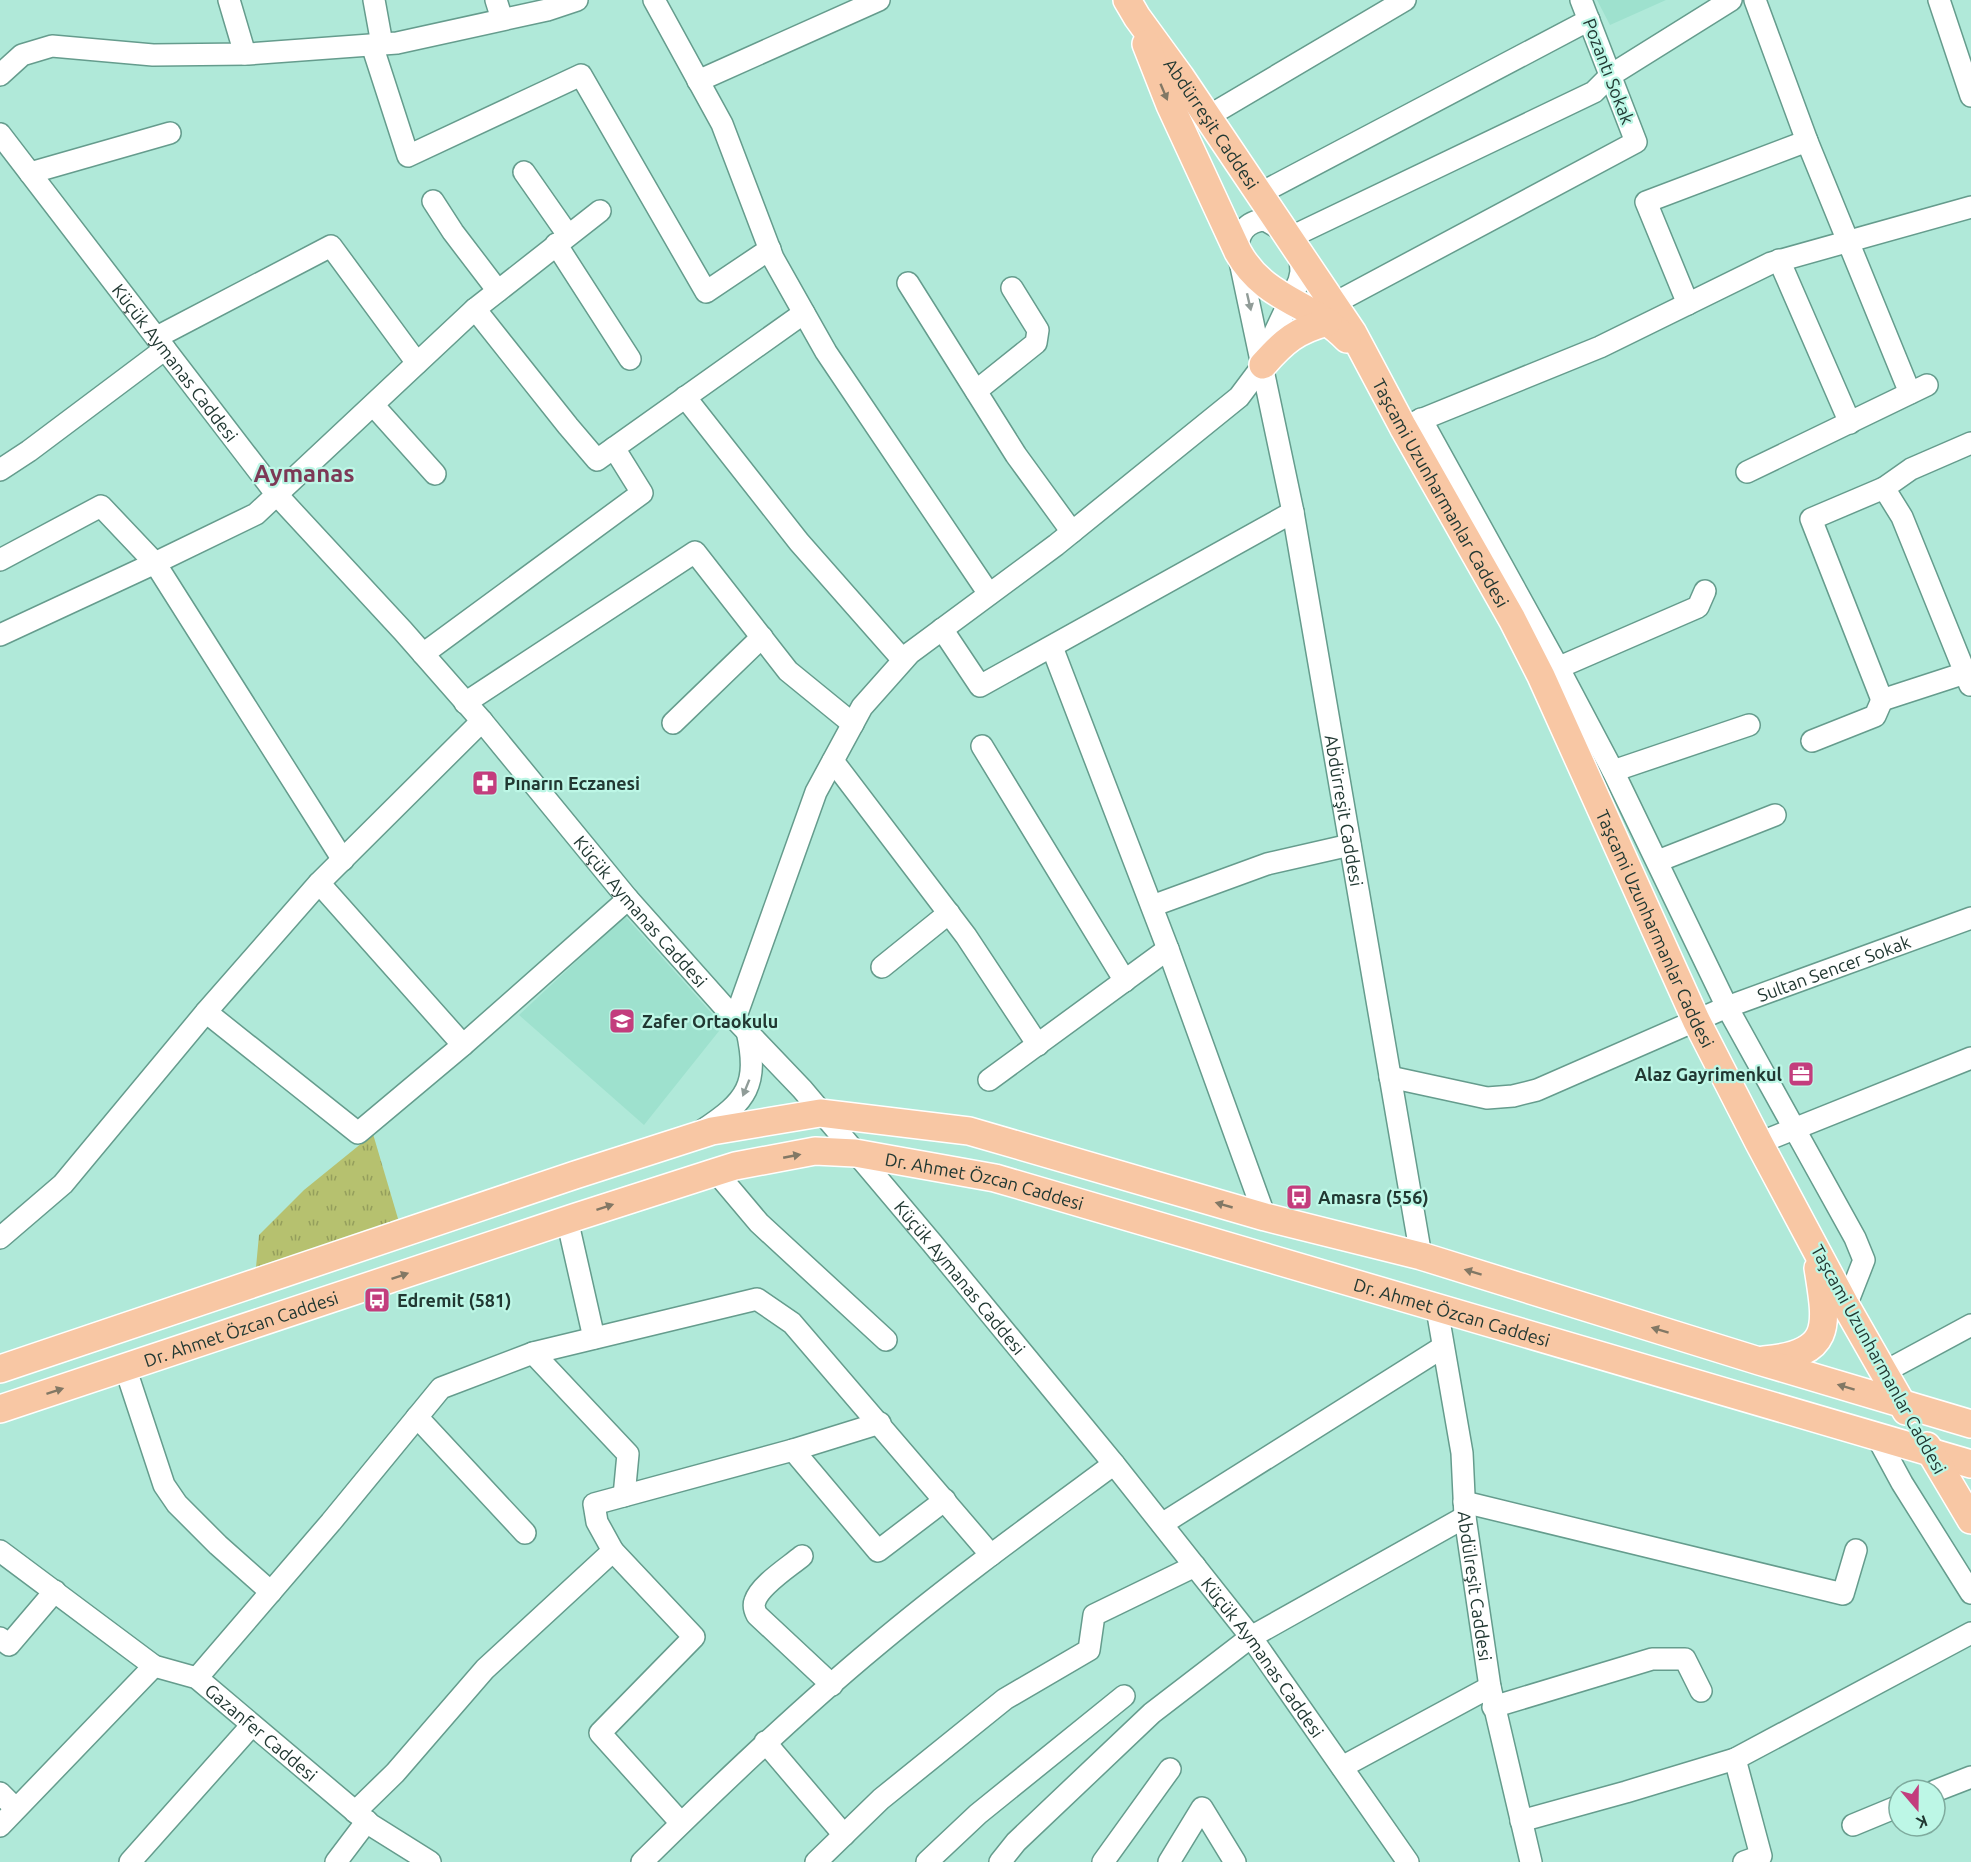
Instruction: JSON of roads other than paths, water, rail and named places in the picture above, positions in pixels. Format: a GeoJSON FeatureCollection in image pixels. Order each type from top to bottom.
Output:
{"type":"FeatureCollection","features":[{"type":"Feature","properties":{"kind":"main road","name":"Abdürreşit Caddesi"},"geometry":{"type":"LineString","coordinates":[[1132,9],[1291,241]]}},
{"type":"Feature","properties":{"kind":"main road","name":"Abdürreşit Caddesi"},"geometry":{"type":"LineString","coordinates":[[1132,9],[1170,105],[1238,252]]}},
{"type":"Feature","properties":{"kind":"main road","name":"Taşcami Uzunharmanlar Caddesi"},"geometry":{"type":"LineString","coordinates":[[1291,241],[1343,335],[1368,362],[1412,423],[1512,619],[1550,671],[1696,1020],[1846,1306],[1971,1520]]}},
{"type":"Feature","properties":{"kind":"main road","name":"Taşcami Uzunharmanlar Caddesi"},"geometry":{"type":"LineString","coordinates":[[1238,252],[1255,277],[1270,289],[1290,300],[1330,313]]}},
{"type":"Feature","properties":{"kind":"main road"},"geometry":{"type":"LineString","coordinates":[[1263,365],[1287,339],[1330,313]]}},
{"type":"Feature","properties":{"kind":"main road","name":"Dr. Ahmet Özcan Caddesi"},"geometry":{"type":"LineString","coordinates":[[0,1369],[712,1131],[820,1113],[969,1131],[1265,1217],[1421,1256],[1971,1424]]}},
{"type":"Feature","properties":{"kind":"main road","name":"Dr. Ahmet Özcan Caddesi"},"geometry":{"type":"LineString","coordinates":[[0,1409],[567,1219],[735,1166],[814,1151],[855,1153],[995,1178],[1971,1464]]}},
{"type":"Feature","properties":{"kind":"main road"},"geometry":{"type":"LineString","coordinates":[[1759,1361],[1794,1356],[1805,1350],[1821,1335],[1825,1312],[1815,1246]]}},
{"type":"Feature","properties":{"kind":"street"},"geometry":{"type":"LineString","coordinates":[[229,0],[245,54]]}},
{"type":"Feature","properties":{"kind":"street"},"geometry":{"type":"LineString","coordinates":[[374,0],[377,44],[408,156],[581,75],[706,292],[770,249]]}},
{"type":"Feature","properties":{"kind":"street"},"geometry":{"type":"LineString","coordinates":[[0,75],[22,55],[52,46],[153,55],[245,54],[397,43],[499,9],[547,10],[577,0]]}},
{"type":"Feature","properties":{"kind":"street"},"geometry":{"type":"LineString","coordinates":[[654,0],[722,124],[770,249],[804,313],[826,352],[989,594]]}},
{"type":"Feature","properties":{"kind":"street"},"geometry":{"type":"LineString","coordinates":[[698,81],[879,0]]}},
{"type":"Feature","properties":{"kind":"street"},"geometry":{"type":"LineString","coordinates":[[1207,117],[1405,0]]}},
{"type":"Feature","properties":{"kind":"street","name":"Pozantı Sokak"},"geometry":{"type":"LineString","coordinates":[[1330,313],[1636,142],[1581,0]]}},
{"type":"Feature","properties":{"kind":"street"},"geometry":{"type":"LineString","coordinates":[[1291,241],[1594,92],[1611,75],[1731,0]]}},
{"type":"Feature","properties":{"kind":"street"},"geometry":{"type":"LineString","coordinates":[[1747,472],[1918,389],[1848,240],[1755,0]]}},
{"type":"Feature","properties":{"kind":"street"},"geometry":{"type":"LineString","coordinates":[[1940,0],[1971,96]]}},
{"type":"Feature","properties":{"kind":"street"},"geometry":{"type":"LineString","coordinates":[[1258,194],[1589,20]]}},
{"type":"Feature","properties":{"kind":"street"},"geometry":{"type":"LineString","coordinates":[[30,173],[170,133]]}},
{"type":"Feature","properties":{"kind":"street","name":"Küçük Aymanas Caddesi"},"geometry":{"type":"LineString","coordinates":[[0,134],[277,495],[482,721],[628,899],[802,1089],[940,1252],[1114,1464],[1251,1637],[1408,1862]]}},
{"type":"Feature","properties":{"kind":"street"},"geometry":{"type":"LineString","coordinates":[[1688,304],[1646,202],[1808,141]]}},
{"type":"Feature","properties":{"kind":"street"},"geometry":{"type":"LineString","coordinates":[[524,172],[630,359]]}},
{"type":"Feature","properties":{"kind":"street"},"geometry":{"type":"LineString","coordinates":[[433,201],[453,232],[498,291]]}},
{"type":"Feature","properties":{"kind":"street"},"geometry":{"type":"LineString","coordinates":[[1412,423],[1600,347],[1779,260],[1971,207]]}},
{"type":"Feature","properties":{"kind":"street"},"geometry":{"type":"LineString","coordinates":[[0,635],[155,564],[256,514],[476,309],[600,211]]}},
{"type":"Feature","properties":{"kind":"street"},"geometry":{"type":"LineString","coordinates":[[691,1138],[727,1114],[745,1094],[752,1071],[751,1050],[741,1025],[816,792],[862,707],[909,653],[1072,532],[1239,397],[1263,365],[1271,340],[1301,272],[1291,241],[1264,220],[1246,226],[1239,238],[1238,252]]}},
{"type":"Feature","properties":{"kind":"street"},"geometry":{"type":"LineString","coordinates":[[0,470],[29,451],[161,343],[331,246],[417,363]]}},
{"type":"Feature","properties":{"kind":"street","name":"Abdürreşit Caddesi"},"geometry":{"type":"LineString","coordinates":[[1238,252],[1293,512],[1421,1256]]}},
{"type":"Feature","properties":{"kind":"street"},"geometry":{"type":"LineString","coordinates":[[1779,260],[1850,423]]}},
{"type":"Feature","properties":{"kind":"street"},"geometry":{"type":"LineString","coordinates":[[908,283],[1016,455],[1072,532]]}},
{"type":"Feature","properties":{"kind":"street"},"geometry":{"type":"LineString","coordinates":[[976,392],[1036,343],[1038,330],[1012,288]]}},
{"type":"Feature","properties":{"kind":"street"},"geometry":{"type":"LineString","coordinates":[[476,309],[597,460],[804,313]]}},
{"type":"Feature","properties":{"kind":"street"},"geometry":{"type":"LineString","coordinates":[[686,397],[799,542],[903,660]]}},
{"type":"Feature","properties":{"kind":"street"},"geometry":{"type":"LineString","coordinates":[[374,406],[435,474]]}},
{"type":"Feature","properties":{"kind":"street"},"geometry":{"type":"LineString","coordinates":[[1812,741],[1875,716],[1882,700],[1811,519],[1884,488],[1911,469],[1971,442],[1968,431],[1971,430]]}},
{"type":"Feature","properties":{"kind":"street"},"geometry":{"type":"LineString","coordinates":[[423,654],[642,493],[614,448]]}},
{"type":"Feature","properties":{"kind":"street"},"geometry":{"type":"LineString","coordinates":[[1882,700],[1968,679],[1902,517],[1884,488]]}},
{"type":"Feature","properties":{"kind":"street"},"geometry":{"type":"LineString","coordinates":[[0,560],[101,506],[155,564],[342,860]]}},
{"type":"Feature","properties":{"kind":"street"},"geometry":{"type":"LineString","coordinates":[[942,629],[980,686],[1293,512]]}},
{"type":"Feature","properties":{"kind":"street"},"geometry":{"type":"LineString","coordinates":[[465,703],[695,552],[788,671],[853,724]]}},
{"type":"Feature","properties":{"kind":"street"},"geometry":{"type":"LineString","coordinates":[[1705,591],[1698,607],[1550,671],[1613,771],[1727,1007],[1855,1238],[1864,1260],[1846,1306]]}},
{"type":"Feature","properties":{"kind":"street"},"geometry":{"type":"LineString","coordinates":[[673,723],[762,637]]}},
{"type":"Feature","properties":{"kind":"street"},"geometry":{"type":"LineString","coordinates":[[1052,647],[1152,906],[1265,1217]]}},
{"type":"Feature","properties":{"kind":"street"},"geometry":{"type":"LineString","coordinates":[[0,1238],[63,1184],[206,1012],[319,883],[482,721]]}},
{"type":"Feature","properties":{"kind":"street"},"geometry":{"type":"LineString","coordinates":[[1613,771],[1749,725]]}},
{"type":"Feature","properties":{"kind":"street"},"geometry":{"type":"LineString","coordinates":[[982,746],[1125,981]]}},
{"type":"Feature","properties":{"kind":"street"},"geometry":{"type":"LineString","coordinates":[[833,761],[966,936],[1038,1045]]}},
{"type":"Feature","properties":{"kind":"street"},"geometry":{"type":"LineString","coordinates":[[1658,861],[1775,815]]}},
{"type":"Feature","properties":{"kind":"street"},"geometry":{"type":"LineString","coordinates":[[1152,906],[1267,864],[1350,845]]}},
{"type":"Feature","properties":{"kind":"street"},"geometry":{"type":"LineString","coordinates":[[319,883],[463,1045]]}},
{"type":"Feature","properties":{"kind":"street"},"geometry":{"type":"LineString","coordinates":[[206,1012],[358,1134],[463,1045],[628,899]]}},
{"type":"Feature","properties":{"kind":"street"},"geometry":{"type":"LineString","coordinates":[[882,967],[949,913]]}},
{"type":"Feature","properties":{"kind":"street","name":"Sultan Sencer Sokak"},"geometry":{"type":"LineString","coordinates":[[1390,1077],[1487,1098],[1513,1096],[1537,1090],[1727,1007],[1971,918]]}},
{"type":"Feature","properties":{"kind":"street"},"geometry":{"type":"LineString","coordinates":[[989,1080],[1168,950]]}},
{"type":"Feature","properties":{"kind":"street"},"geometry":{"type":"LineString","coordinates":[[1759,1143],[1971,1058]]}},
{"type":"Feature","properties":{"kind":"street"},"geometry":{"type":"LineString","coordinates":[[716,1172],[759,1223],[886,1340]]}},
{"type":"Feature","properties":{"kind":"street"},"geometry":{"type":"LineString","coordinates":[[567,1219],[594,1338]]}},
{"type":"Feature","properties":{"kind":"street"},"geometry":{"type":"LineString","coordinates":[[197,1678],[441,1388],[533,1353],[757,1299],[792,1323],[991,1555]]}},
{"type":"Feature","properties":{"kind":"street","name":"Abdülreşit Caddesi"},"geometry":{"type":"LineString","coordinates":[[1437,1309],[1462,1453],[1464,1510],[1492,1697],[1531,1862]]}},
{"type":"Feature","properties":{"kind":"street"},"geometry":{"type":"LineString","coordinates":[[1884,1372],[1971,1325]]}},
{"type":"Feature","properties":{"kind":"street"},"geometry":{"type":"LineString","coordinates":[[1162,1524],[1443,1347]]}},
{"type":"Feature","properties":{"kind":"street"},"geometry":{"type":"LineString","coordinates":[[533,1353],[628,1454],[624,1496]]}},
{"type":"Feature","properties":{"kind":"street"},"geometry":{"type":"LineString","coordinates":[[125,1367],[164,1485],[185,1512],[218,1545],[271,1592]]}},
{"type":"Feature","properties":{"kind":"street"},"geometry":{"type":"LineString","coordinates":[[417,1417],[525,1533]]}},
{"type":"Feature","properties":{"kind":"street"},"geometry":{"type":"LineString","coordinates":[[681,1823],[600,1733],[694,1637],[613,1551],[597,1522],[594,1504],[793,1450],[880,1423]]}},
{"type":"Feature","properties":{"kind":"street"},"geometry":{"type":"LineString","coordinates":[[1876,1435],[1902,1483],[1971,1593]]}},
{"type":"Feature","properties":{"kind":"street"},"geometry":{"type":"LineString","coordinates":[[793,1450],[878,1551],[945,1500]]}},
{"type":"Feature","properties":{"kind":"street"},"geometry":{"type":"LineString","coordinates":[[642,1862],[765,1742],[876,1646],[991,1555],[1114,1464]]}},
{"type":"Feature","properties":{"kind":"street"},"geometry":{"type":"LineString","coordinates":[[1000,1862],[1016,1842],[1152,1713],[1251,1637],[1464,1510],[1843,1594],[1856,1550]]}},
{"type":"Feature","properties":{"kind":"street","name":"Gazanfer Caddesi"},"geometry":{"type":"LineString","coordinates":[[0,1551],[154,1666],[197,1678],[361,1816],[430,1862]]}},
{"type":"Feature","properties":{"kind":"street"},"geometry":{"type":"LineString","coordinates":[[336,1862],[361,1816],[485,1669],[613,1551]]}},
{"type":"Feature","properties":{"kind":"street"},"geometry":{"type":"LineString","coordinates":[[802,1556],[763,1589],[755,1601],[754,1609],[757,1615],[832,1684]]}},
{"type":"Feature","properties":{"kind":"street"},"geometry":{"type":"LineString","coordinates":[[816,1862],[881,1799],[1005,1700],[1089,1650],[1094,1615],[1196,1566]]}},
{"type":"Feature","properties":{"kind":"street"},"geometry":{"type":"LineString","coordinates":[[0,1638],[9,1645],[55,1592]]}},
{"type":"Feature","properties":{"kind":"street"},"geometry":{"type":"LineString","coordinates":[[1521,1821],[1735,1759],[1971,1633]]}},
{"type":"Feature","properties":{"kind":"street"},"geometry":{"type":"LineString","coordinates":[[1342,1767],[1492,1697],[1652,1659],[1684,1659],[1701,1691]]}},
{"type":"Feature","properties":{"kind":"street"},"geometry":{"type":"LineString","coordinates":[[0,1826],[154,1666]]}},
{"type":"Feature","properties":{"kind":"street"},"geometry":{"type":"LineString","coordinates":[[927,1862],[978,1814],[1124,1696]]}},
{"type":"Feature","properties":{"kind":"street"},"geometry":{"type":"LineString","coordinates":[[130,1862],[252,1725]]}},
{"type":"Feature","properties":{"kind":"street"},"geometry":{"type":"LineString","coordinates":[[765,1742],[844,1834]]}},
{"type":"Feature","properties":{"kind":"street"},"geometry":{"type":"LineString","coordinates":[[1735,1759],[1761,1856],[1743,1862]]}},
{"type":"Feature","properties":{"kind":"street"},"geometry":{"type":"LineString","coordinates":[[1103,1862],[1170,1769]]}},
{"type":"Feature","properties":{"kind":"street"},"geometry":{"type":"LineString","coordinates":[[1947,1786],[1971,1777]]}},
{"type":"Feature","properties":{"kind":"street"},"geometry":{"type":"LineString","coordinates":[[0,1792],[15,1808]]}},
{"type":"Feature","properties":{"kind":"street"},"geometry":{"type":"LineString","coordinates":[[1169,1862],[1202,1809],[1235,1862]]}},
{"type":"Feature","properties":{"kind":"street"},"geometry":{"type":"LineString","coordinates":[[1853,1825],[1887,1811]]}},
{"type":"Feature","properties":{"kind":"place","name":"Pınarın Eczanesi"},"geometry":{"type":"Point","coordinates":[485,783]}},
{"type":"Feature","properties":{"kind":"place","name":"Zafer Ortaokulu"},"geometry":{"type":"Point","coordinates":[622,1021]}},
{"type":"Feature","properties":{"kind":"place","name":"Alaz Gayrimenkul"},"geometry":{"type":"Point","coordinates":[1801,1074]}},
{"type":"Feature","properties":{"kind":"place","name":"Amasra (556)"},"geometry":{"type":"Point","coordinates":[1299,1197]}},
{"type":"Feature","properties":{"kind":"place","name":"Edremit (581)"},"geometry":{"type":"Point","coordinates":[377,1300]}},
{"type":"Feature","properties":{"kind":"district","name":"Aymanas"},"geometry":{"type":"Point","coordinates":[304,473]}}]}
